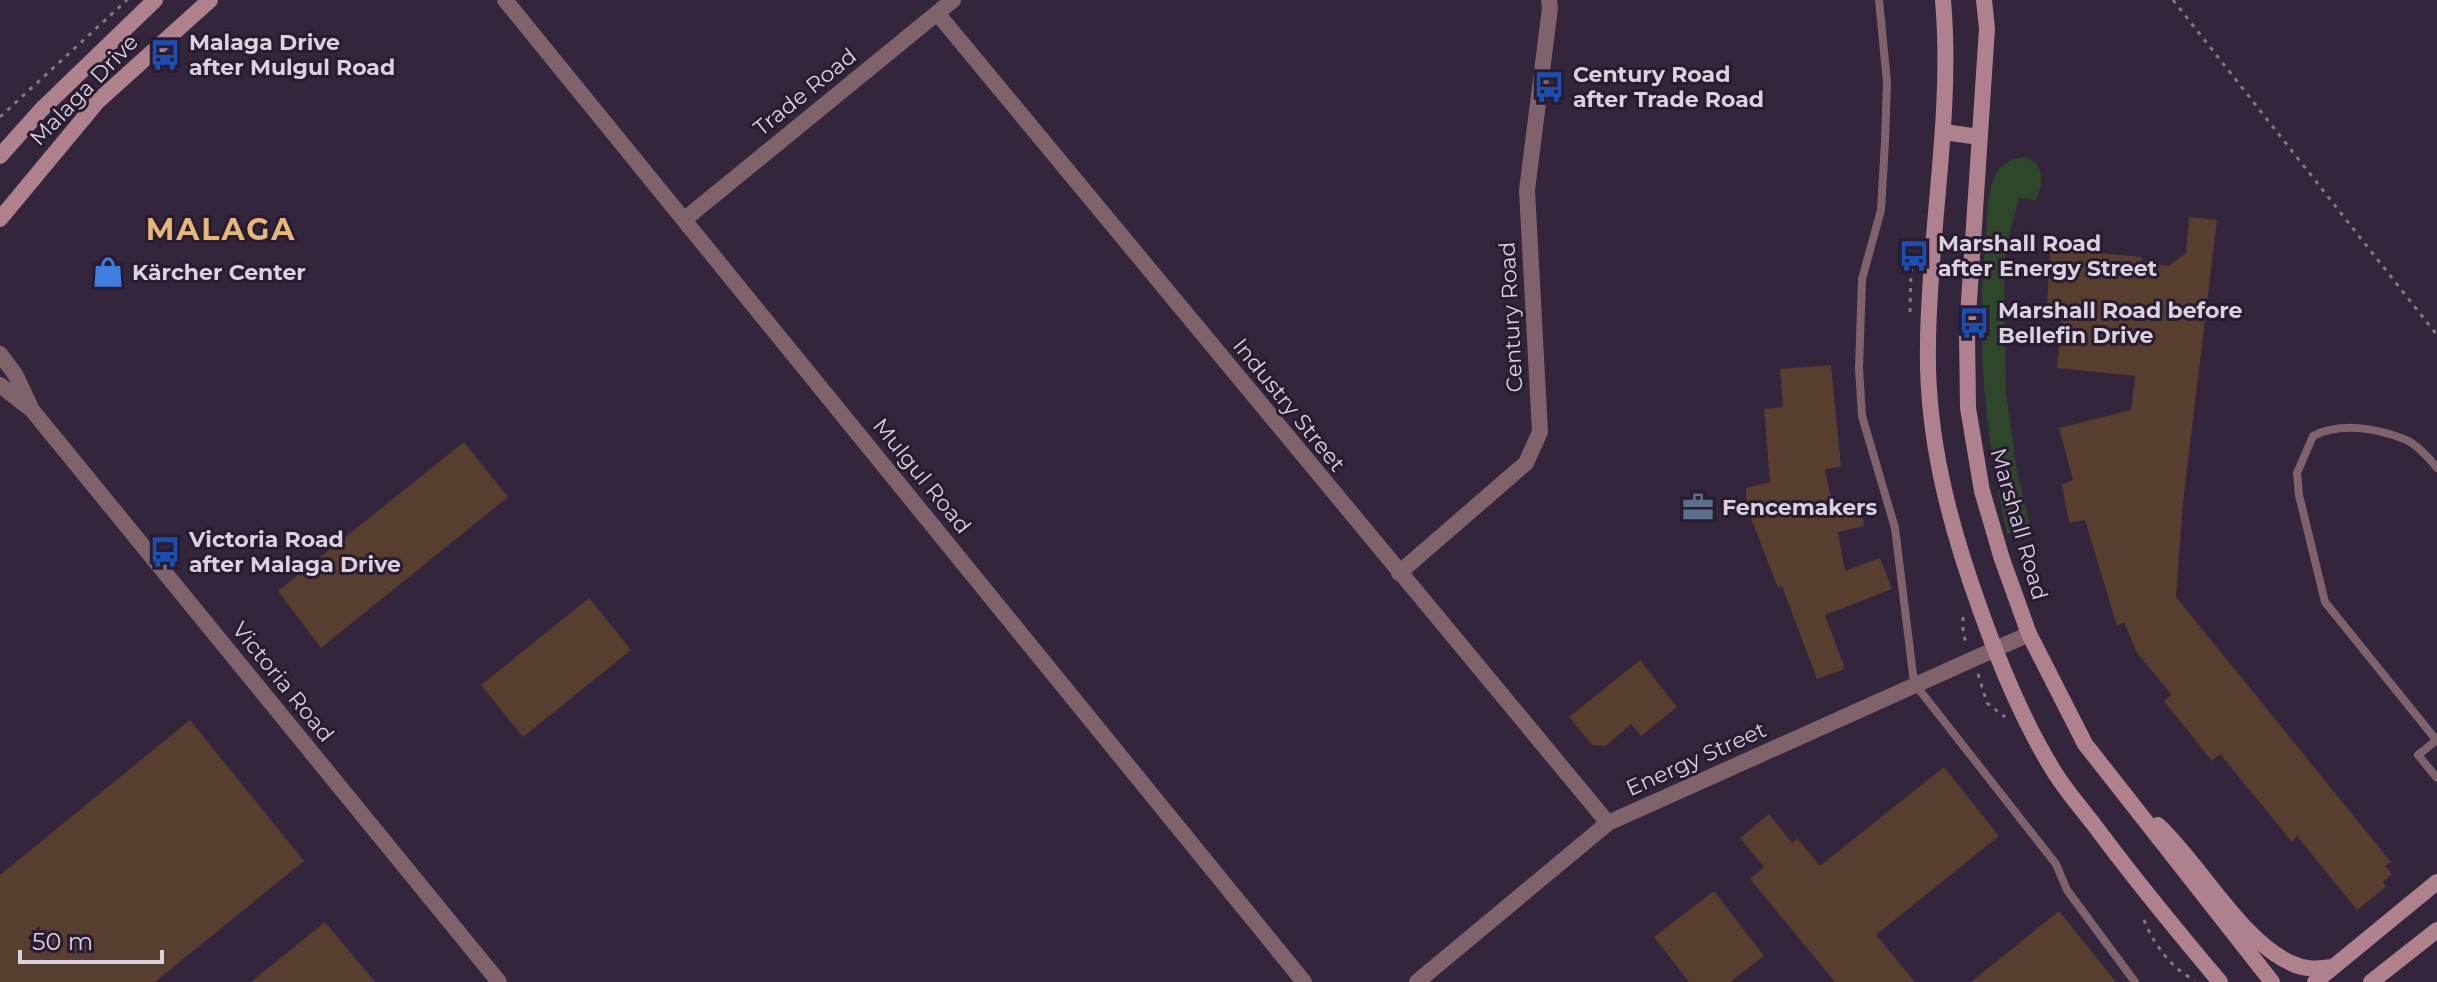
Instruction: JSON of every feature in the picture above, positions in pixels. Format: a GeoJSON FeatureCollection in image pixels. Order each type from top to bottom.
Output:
{"type":"FeatureCollection","features":[{"type":"Feature","properties":{"kind":"main road","name":"Malaga Drive"},"geometry":{"type":"LineString","coordinates":[[0,156],[41,110],[155,0]]}},
{"type":"Feature","properties":{"kind":"main road","name":"Malaga Drive"},"geometry":{"type":"LineString","coordinates":[[0,219],[98,101],[210,0]]}},
{"type":"Feature","properties":{"kind":"main road"},"geometry":{"type":"LineString","coordinates":[[1943,0],[1944,132],[1927,344],[1930,410],[1942,487],[1964,565],[1994,651],[2055,773],[2138,884],[2220,982]]}},
{"type":"Feature","properties":{"kind":"main road","name":"Marshall Road"},"geometry":{"type":"LineString","coordinates":[[1984,0],[1987,28],[1967,332],[1968,408],[1982,491],[2029,634],[2085,744],[2272,982]]}},
{"type":"Feature","properties":{"kind":"main road"},"geometry":{"type":"LineString","coordinates":[[1944,132],[1979,137]]}},
{"type":"Feature","properties":{"kind":"main road"},"geometry":{"type":"LineString","coordinates":[[2121,792],[2179,845],[2257,942],[2292,964],[2313,969],[2333,967]]}},
{"type":"Feature","properties":{"kind":"main road"},"geometry":{"type":"LineString","coordinates":[[2315,982],[2437,882]]}},
{"type":"Feature","properties":{"kind":"main road"},"geometry":{"type":"LineString","coordinates":[[2377,979],[2437,930]]}},
{"type":"Feature","properties":{"kind":"street","name":"Trade Road"},"geometry":{"type":"LineString","coordinates":[[685,219],[953,0]]}},
{"type":"Feature","properties":{"kind":"street","name":"Century Road"},"geometry":{"type":"LineString","coordinates":[[1399,573],[1526,463],[1540,432],[1527,190],[1549,0]]}},
{"type":"Feature","properties":{"kind":"street","name":"Mulgul Road"},"geometry":{"type":"LineString","coordinates":[[507,1],[1304,982]]}},
{"type":"Feature","properties":{"kind":"street","name":"Industry Street"},"geometry":{"type":"LineString","coordinates":[[937,13],[1608,823]]}},
{"type":"Feature","properties":{"kind":"street","name":"Victoria Road"},"geometry":{"type":"LineString","coordinates":[[0,354],[15,374],[32,410]]}},
{"type":"Feature","properties":{"kind":"street","name":"Victoria Road"},"geometry":{"type":"LineString","coordinates":[[0,386],[32,410],[499,982]]}},
{"type":"Feature","properties":{"kind":"street","name":"Energy Street"},"geometry":{"type":"LineString","coordinates":[[1417,982],[1608,823],[2029,634]]}},
{"type":"Feature","properties":{"kind":"lane"},"geometry":{"type":"LineString","coordinates":[[1879,0],[1887,82],[1885,142],[1881,210],[1862,279],[1859,368],[1862,416],[1895,528],[1914,683],[2056,864],[2067,890],[2135,982]]}},
{"type":"Feature","properties":{"kind":"lane"},"geometry":{"type":"LineString","coordinates":[[2437,468],[2407,440],[2357,428],[2337,428],[2313,436],[2297,473],[2299,495],[2325,602],[2437,741],[2418,755],[2437,778]]}},
{"type":"Feature","properties":{"kind":"path"},"geometry":{"type":"LineString","coordinates":[[0,117],[127,0]]}},
{"type":"Feature","properties":{"kind":"path"},"geometry":{"type":"LineString","coordinates":[[2173,0],[2437,335]]}},
{"type":"Feature","properties":{"kind":"green space"},"geometry":{"type":"Polygon","coordinates":[[[2024,157],[2036,164],[2041,181],[2036,200],[2019,198],[2008,240],[2004,267],[2006,393],[2018,477],[2031,529],[2007,534],[1984,386],[1983,275],[1991,187],[2002,167],[2011,160],[2024,157]]]}},
{"type":"Feature","properties":{"kind":"building"},"geometry":{"type":"Polygon","coordinates":[[[2189,217],[2217,220],[2183,503],[2176,597],[2391,862],[2385,866],[2392,874],[2383,882],[2386,887],[2357,910],[2297,836],[2292,842],[2220,754],[2212,761],[2164,701],[2172,695],[2137,653],[2124,622],[2117,626],[2085,520],[2069,523],[2062,484],[2073,480],[2059,428],[2131,410],[2135,376],[2057,368],[2063,306],[2047,305],[2051,240],[2100,245],[2099,253],[2142,257],[2142,263],[2169,266],[2186,253],[2189,217]]]}},
{"type":"Feature","properties":{"kind":"building"},"geometry":{"type":"Polygon","coordinates":[[[1831,365],[1841,467],[1825,469],[1832,504],[1860,499],[1864,526],[1838,532],[1845,571],[1880,558],[1892,589],[1825,615],[1845,669],[1817,679],[1782,586],[1778,588],[1746,505],[1746,488],[1770,482],[1764,409],[1783,407],[1780,369],[1831,365]]]}},
{"type":"Feature","properties":{"kind":"building"},"geometry":{"type":"Polygon","coordinates":[[[464,442],[508,497],[321,648],[278,591],[464,442]]]}},
{"type":"Feature","properties":{"kind":"building"},"geometry":{"type":"Polygon","coordinates":[[[589,598],[631,650],[523,737],[481,685],[589,598]]]}},
{"type":"Feature","properties":{"kind":"building"},"geometry":{"type":"Polygon","coordinates":[[[1640,660],[1677,707],[1641,736],[1631,724],[1606,746],[1592,745],[1569,717],[1640,660]]]}},
{"type":"Feature","properties":{"kind":"building"},"geometry":{"type":"Polygon","coordinates":[[[190,720],[304,861],[155,982],[0,982],[0,875],[190,720]]]}},
{"type":"Feature","properties":{"kind":"building"},"geometry":{"type":"Polygon","coordinates":[[[1944,767],[1999,836],[1876,935],[1915,982],[1835,982],[1750,879],[1764,867],[1740,838],[1769,814],[1792,843],[1797,838],[1820,866],[1944,767]]]}},
{"type":"Feature","properties":{"kind":"building"},"geometry":{"type":"Polygon","coordinates":[[[1714,891],[1764,956],[1730,982],[1689,982],[1654,937],[1714,891]]]}},
{"type":"Feature","properties":{"kind":"building"},"geometry":{"type":"Polygon","coordinates":[[[2059,911],[2116,982],[1971,982],[2059,911]]]}},
{"type":"Feature","properties":{"kind":"building"},"geometry":{"type":"Polygon","coordinates":[[[325,922],[375,982],[251,982],[325,922]]]}},
{"type":"Feature","properties":{"kind":"place","name":"Malaga Drive after Mulgul Road"},"geometry":{"type":"Point","coordinates":[165,55]}},
{"type":"Feature","properties":{"kind":"place","name":"Century Road after Trade Road"},"geometry":{"type":"Point","coordinates":[1549,87]}},
{"type":"Feature","properties":{"kind":"place","name":"Marshall Road after Energy Street"},"geometry":{"type":"Point","coordinates":[1914,256]}},
{"type":"Feature","properties":{"kind":"place","name":"Kärcher Center"},"geometry":{"type":"Point","coordinates":[108,272]}},
{"type":"Feature","properties":{"kind":"place","name":"Marshall Road before Bellefin Drive"},"geometry":{"type":"Point","coordinates":[1974,323]}},
{"type":"Feature","properties":{"kind":"place","name":"Fencemakers"},"geometry":{"type":"Point","coordinates":[1698,507]}},
{"type":"Feature","properties":{"kind":"place","name":"Victoria Road after Malaga Drive"},"geometry":{"type":"Point","coordinates":[165,552]}},
{"type":"Feature","properties":{"kind":"district","name":"MALAGA"},"geometry":{"type":"Point","coordinates":[221,229]}}]}
